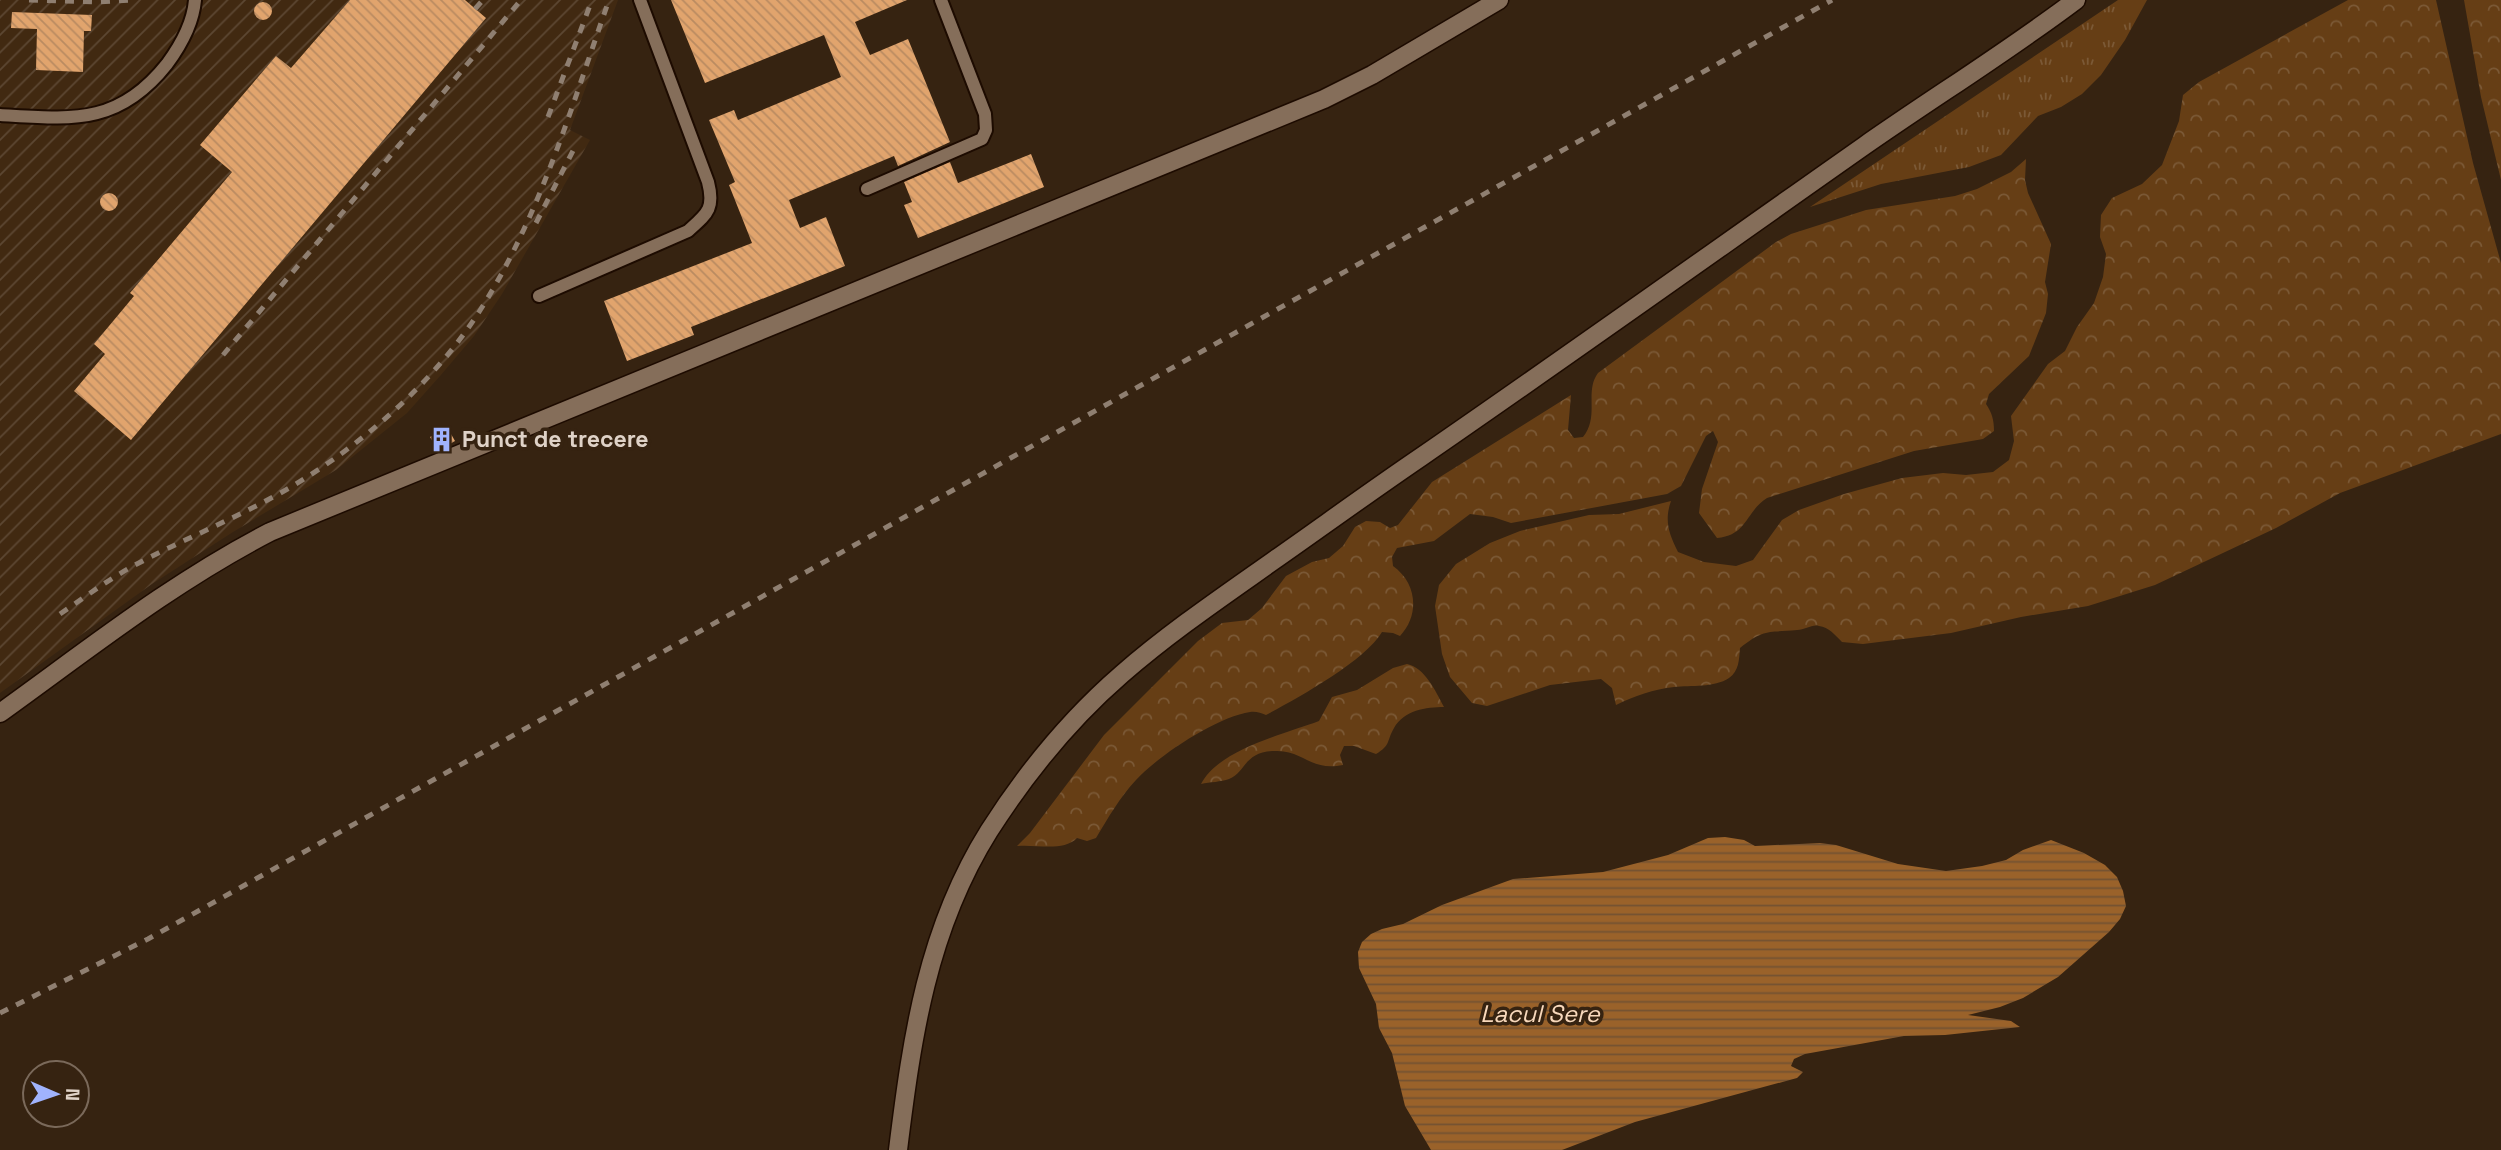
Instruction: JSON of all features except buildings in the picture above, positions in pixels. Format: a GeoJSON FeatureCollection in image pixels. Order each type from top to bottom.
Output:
{"type":"FeatureCollection","features":[{"type":"Feature","properties":{"kind":"main road"},"geometry":{"type":"LineString","coordinates":[[0,713],[163,594],[224,555],[270,532],[1324,99],[1372,75],[1499,0]]}},
{"type":"Feature","properties":{"kind":"main road"},"geometry":{"type":"LineString","coordinates":[[898,1150],[920,1002],[932,956],[947,915],[965,874],[988,833],[1040,761],[1082,712],[1119,676],[1163,640],[1369,492],[2076,0]]}},
{"type":"Feature","properties":{"kind":"lane"},"geometry":{"type":"LineString","coordinates":[[0,115],[63,118],[83,116],[108,110],[128,101],[144,90],[174,54],[189,25],[195,0]]}},
{"type":"Feature","properties":{"kind":"lane"},"geometry":{"type":"LineString","coordinates":[[539,296],[688,231],[708,213],[712,196],[708,182],[640,0]]}},
{"type":"Feature","properties":{"kind":"lane"},"geometry":{"type":"LineString","coordinates":[[867,189],[982,139],[986,130],[985,114],[941,0]]}},
{"type":"Feature","properties":{"kind":"shaded area"},"geometry":{"type":"Polygon","coordinates":[[[0,0],[618,0],[570,130],[590,140],[502,294],[474,336],[440,376],[407,413],[336,470],[152,584],[0,693],[0,0]]]}},
{"type":"Feature","properties":{"kind":"green space"},"geometry":{"type":"Polygon","coordinates":[[[2118,0],[2147,0],[2125,40],[2101,75],[2082,94],[2061,107],[2038,116],[2001,155],[1969,167],[1881,184],[1810,207],[2118,0]]]}},
{"type":"Feature","properties":{"kind":"green space"},"geometry":{"type":"Polygon","coordinates":[[[2348,0],[2436,0],[2473,163],[2501,263],[2501,434],[2340,493],[2276,528],[2155,585],[2088,606],[2021,617],[1951,633],[1863,644],[1842,642],[1829,630],[1816,626],[1767,633],[1755,637],[1740,648],[1737,669],[1723,681],[1709,685],[1659,689],[1616,705],[1612,688],[1601,679],[1550,685],[1487,706],[1472,703],[1450,677],[1442,654],[1435,606],[1439,585],[1456,564],[1490,543],[1520,531],[1589,515],[1619,514],[1671,501],[1668,527],[1678,552],[1704,562],[1736,566],[1753,560],[1782,520],[1799,510],[1902,478],[1943,473],[1966,475],[1993,472],[2009,460],[2014,441],[2011,416],[2048,364],[2065,351],[2077,327],[2094,303],[2103,277],[2106,254],[2100,237],[2101,215],[2112,198],[2142,184],[2162,165],[2179,121],[2183,95],[2199,82],[2348,0]]]}},
{"type":"Feature","properties":{"kind":"green space"},"geometry":{"type":"Polygon","coordinates":[[[2464,0],[2501,0],[2501,180],[2481,97],[2464,0]]]}},
{"type":"Feature","properties":{"kind":"green space"},"geometry":{"type":"Polygon","coordinates":[[[2026,159],[2025,180],[2028,193],[2051,244],[2045,282],[2048,294],[2046,313],[2029,356],[1989,394],[1986,404],[1990,410],[1994,431],[1983,439],[1914,451],[1767,498],[1741,528],[1717,538],[1699,513],[1702,489],[1718,442],[1713,431],[1706,436],[1681,486],[1667,494],[1511,523],[1470,514],[1434,541],[1397,548],[1392,557],[1393,566],[1407,581],[1413,600],[1411,619],[1400,636],[1382,632],[1346,667],[1266,715],[1250,712],[1237,715],[1205,729],[1173,749],[1146,770],[1130,787],[1096,838],[1087,841],[1077,838],[1057,846],[1017,846],[1030,833],[1104,735],[1198,641],[1222,623],[1248,620],[1262,608],[1286,576],[1312,562],[1329,558],[1343,546],[1355,527],[1366,521],[1380,522],[1390,528],[1398,525],[1432,482],[1571,395],[1568,430],[1574,438],[1583,437],[1591,421],[1592,388],[1598,373],[1776,242],[1791,234],[1866,210],[1955,196],[1977,189],[2011,172],[2026,159]]]}},
{"type":"Feature","properties":{"kind":"green space"},"geometry":{"type":"Polygon","coordinates":[[[1407,664],[1424,675],[1444,707],[1409,713],[1398,722],[1386,746],[1376,754],[1354,746],[1344,746],[1340,755],[1343,765],[1332,766],[1314,763],[1284,751],[1264,752],[1251,758],[1235,776],[1223,781],[1201,784],[1222,761],[1237,752],[1319,721],[1332,697],[1357,690],[1393,668],[1407,664]]]}},
{"type":"Feature","properties":{"kind":"water","name":"Lacul Sere"},"geometry":{"type":"Polygon","coordinates":[[[1708,838],[1744,840],[1755,846],[1820,843],[1836,845],[1898,864],[1946,871],[2006,860],[2023,850],[2051,840],[2105,865],[2117,877],[2126,906],[2109,932],[2058,977],[2023,998],[1968,1015],[2011,1021],[2020,1027],[1945,1035],[1904,1036],[1805,1054],[1794,1059],[1791,1066],[1803,1072],[1797,1078],[1635,1122],[1562,1150],[1431,1150],[1405,1106],[1392,1053],[1379,1028],[1376,1004],[1359,968],[1358,952],[1362,942],[1382,929],[1403,924],[1442,905],[1513,879],[1603,872],[1668,855],[1708,838]]]}},
{"type":"Feature","properties":{"kind":"railway"},"geometry":{"type":"LineString","coordinates":[[29,0],[132,0]]}},
{"type":"Feature","properties":{"kind":"railway"},"geometry":{"type":"LineString","coordinates":[[475,9],[483,0]]}},
{"type":"Feature","properties":{"kind":"railway"},"geometry":{"type":"LineString","coordinates":[[223,355],[521,0]]}},
{"type":"Feature","properties":{"kind":"railway"},"geometry":{"type":"LineString","coordinates":[[548,117],[592,0]]}},
{"type":"Feature","properties":{"kind":"railway"},"geometry":{"type":"LineString","coordinates":[[60,614],[135,565],[296,484],[348,449],[420,386],[461,338],[479,312],[520,238],[568,120],[609,0]]}},
{"type":"Feature","properties":{"kind":"railway"},"geometry":{"type":"LineString","coordinates":[[0,1013],[148,939],[1832,0]]}},
{"type":"Feature","properties":{"kind":"railway"},"geometry":{"type":"LineString","coordinates":[[536,223],[577,143]]}},
{"type":"Feature","properties":{"kind":"place","name":"Punct de trecere"},"geometry":{"type":"Point","coordinates":[442,439]}}]}
